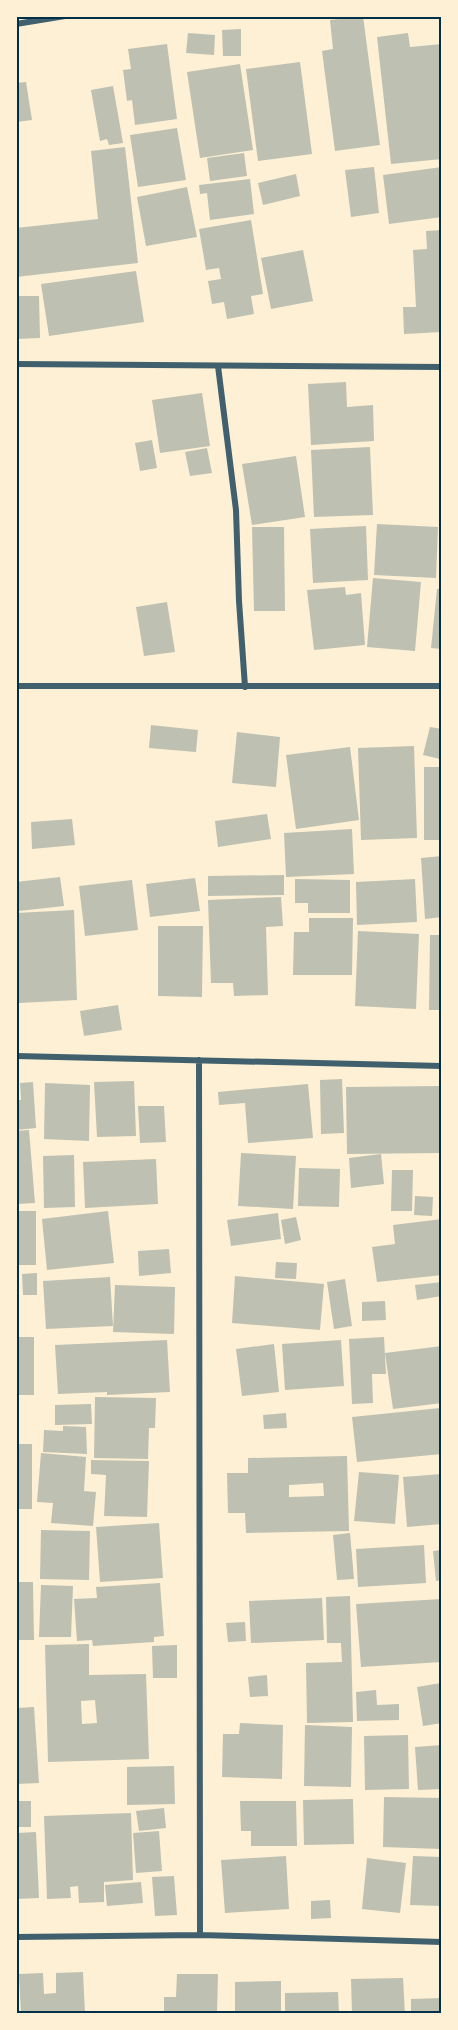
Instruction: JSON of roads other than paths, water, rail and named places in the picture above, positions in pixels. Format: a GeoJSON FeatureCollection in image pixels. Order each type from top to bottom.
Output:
{"type":"FeatureCollection","features":[{"type":"Feature","properties":{"kind":"street"},"geometry":{"type":"LineString","coordinates":[[16,24],[66,16]]}},
{"type":"Feature","properties":{"kind":"street"},"geometry":{"type":"LineString","coordinates":[[16,364],[441,367]]}},
{"type":"Feature","properties":{"kind":"street"},"geometry":{"type":"LineString","coordinates":[[218,366],[236,510],[238,601],[245,687]]}},
{"type":"Feature","properties":{"kind":"street"},"geometry":{"type":"LineString","coordinates":[[16,686],[441,686]]}},
{"type":"Feature","properties":{"kind":"street"},"geometry":{"type":"LineString","coordinates":[[16,1056],[441,1066]]}},
{"type":"Feature","properties":{"kind":"street"},"geometry":{"type":"LineString","coordinates":[[199,1060],[200,1935]]}},
{"type":"Feature","properties":{"kind":"street"},"geometry":{"type":"LineString","coordinates":[[16,1937],[200,1935],[441,1942]]}}]}
